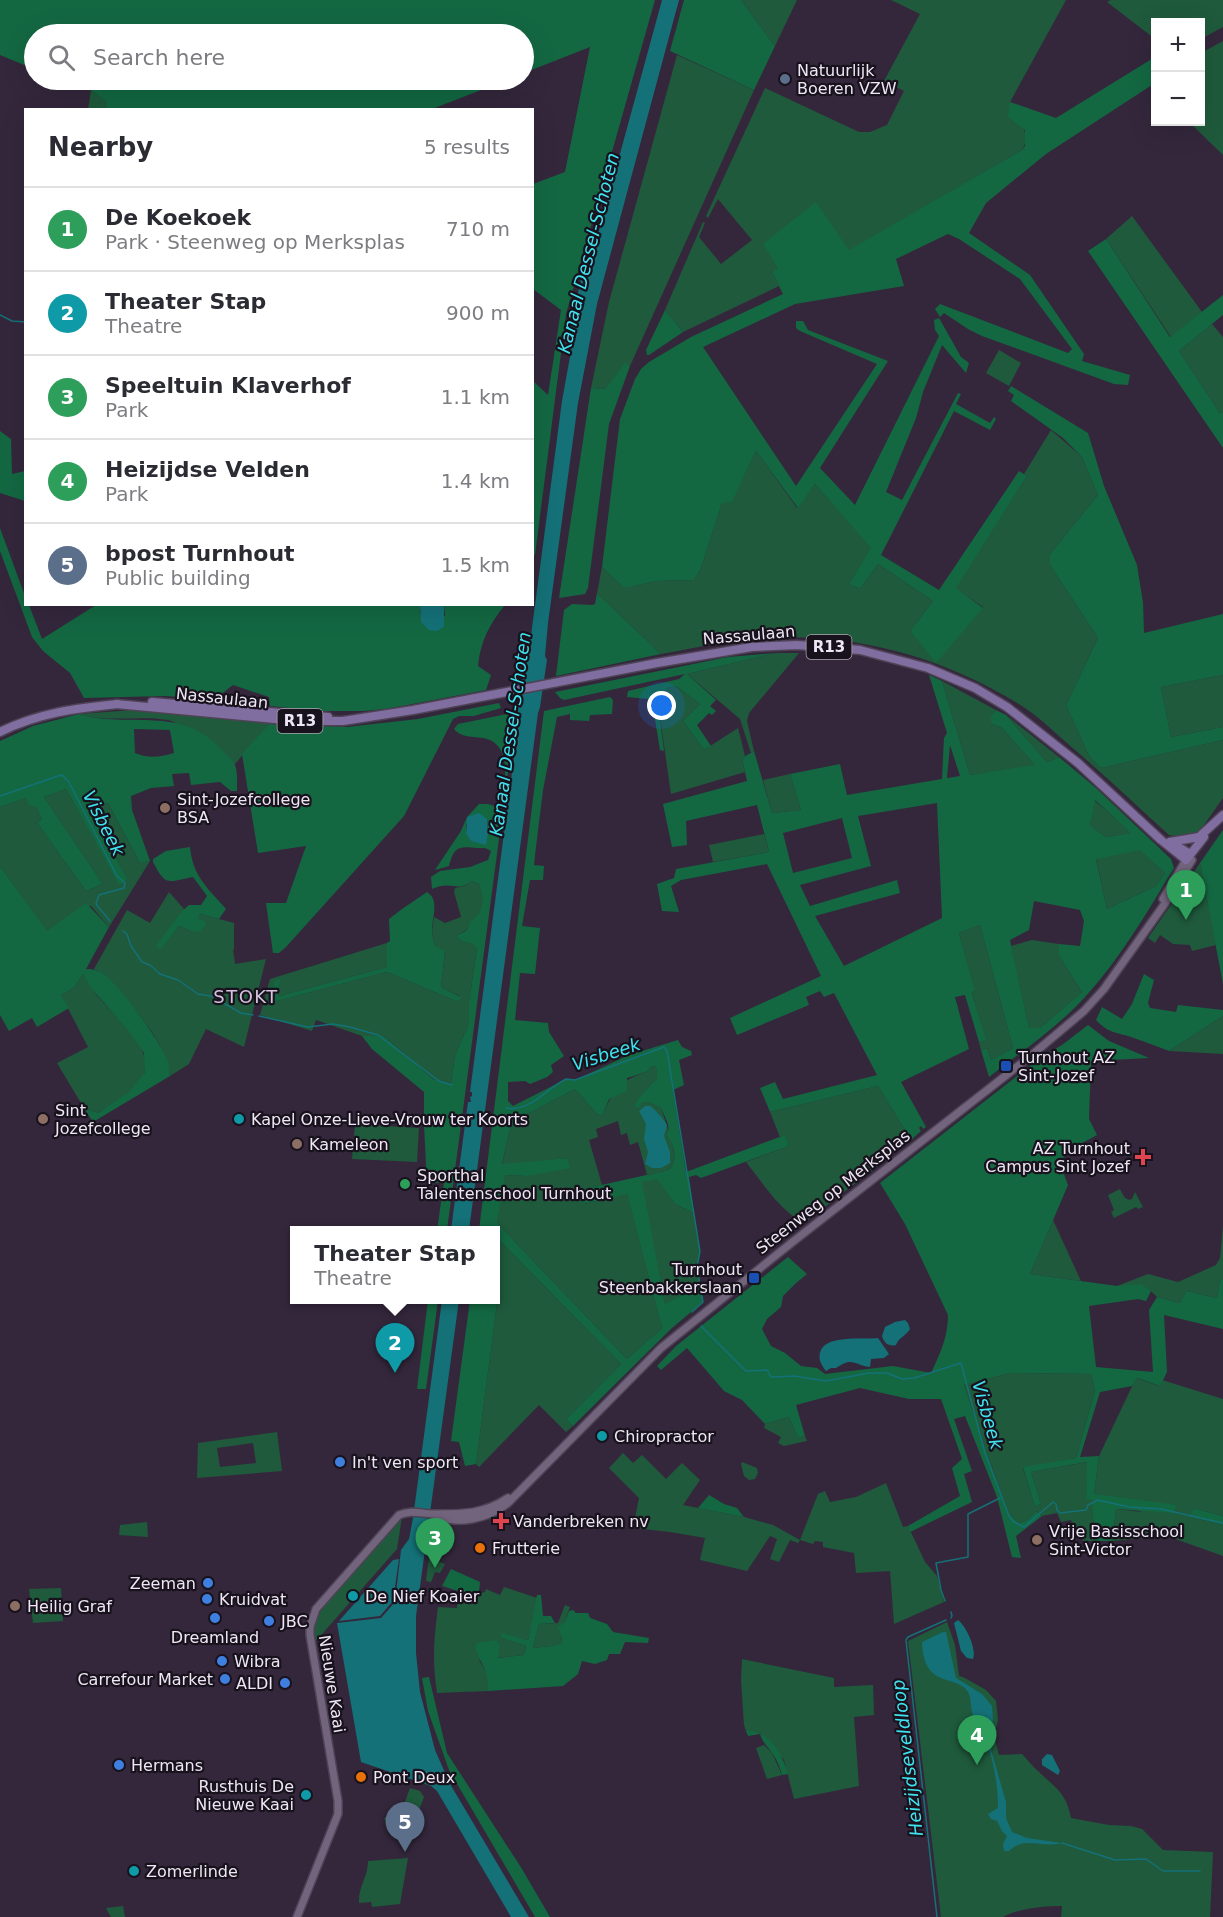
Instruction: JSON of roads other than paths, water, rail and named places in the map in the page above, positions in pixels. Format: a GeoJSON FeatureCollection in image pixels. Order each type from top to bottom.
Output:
{"type":"FeatureCollection","features":[{"type":"Feature","properties":{"kind":"main road","name":"Nassaulaan"},"geometry":{"type":"LineString","coordinates":[[0,732],[64,709],[133,702],[186,703],[361,718],[715,652],[781,645],[842,648],[894,658],[928,668],[960,681],[1006,707],[1068,754],[1177,853],[1189,858]]}},
{"type":"Feature","properties":{"kind":"main road"},"geometry":{"type":"LineString","coordinates":[[1170,842],[1199,837],[1221,817]]}},
{"type":"Feature","properties":{"kind":"main road"},"geometry":{"type":"LineString","coordinates":[[1189,858],[1221,817]]}},
{"type":"Feature","properties":{"kind":"main road","name":"Nassaulaan"},"geometry":{"type":"LineString","coordinates":[[1159,836],[1189,858]]}},
{"type":"Feature","properties":{"kind":"street"},"geometry":{"type":"LineString","coordinates":[[1177,853],[1179,868]]}},
{"type":"Feature","properties":{"kind":"street","name":"Steenweg op Merksplas"},"geometry":{"type":"LineString","coordinates":[[1160,908],[1179,868],[1189,858]]}},
{"type":"Feature","properties":{"kind":"street","name":"Steenweg op Merksplas"},"geometry":{"type":"LineString","coordinates":[[404,1513],[432,1514],[447,1519],[482,1517],[504,1507],[661,1348],[1018,1066],[1084,1011],[1104,989],[1160,908],[1189,858]]}},
{"type":"Feature","properties":{"kind":"street","name":"Nieuwe Kaai"},"geometry":{"type":"LineString","coordinates":[[297,1917],[339,1815],[310,1627],[316,1609],[325,1598],[395,1518],[404,1513]]}},
{"type":"Feature","properties":{"kind":"waterway"},"geometry":{"type":"LineString","coordinates":[[0,315],[12,321],[24,322]]}},
{"type":"Feature","properties":{"kind":"waterway","name":"Visbeek"},"geometry":{"type":"LineString","coordinates":[[0,796],[62,775],[69,782],[117,876],[125,883],[124,888],[99,895],[96,904],[110,921]]}},
{"type":"Feature","properties":{"kind":"waterway","name":"Visbeek"},"geometry":{"type":"LineString","coordinates":[[123,931],[127,934],[131,946],[142,962],[150,965],[160,974],[178,980],[198,994],[211,996],[241,1013],[253,1015]]}},
{"type":"Feature","properties":{"kind":"waterway","name":"Visbeek"},"geometry":{"type":"LineString","coordinates":[[259,1016],[308,1027],[333,1024],[378,1035],[439,1081],[452,1085]]}},
{"type":"Feature","properties":{"kind":"waterway","name":"Visbeek"},"geometry":{"type":"LineString","coordinates":[[506,1108],[522,1107],[538,1099],[566,1079],[575,1080],[664,1047],[667,1051],[700,1251],[697,1267],[703,1302],[692,1312]]}},
{"type":"Feature","properties":{"kind":"waterway","name":"Visbeek"},"geometry":{"type":"LineString","coordinates":[[701,1326],[746,1371],[767,1370],[771,1377],[794,1376],[826,1381],[869,1373],[887,1373],[902,1379],[914,1378],[961,1363],[985,1453],[1009,1516],[1014,1522],[1024,1527],[1053,1502],[1060,1513],[1086,1510],[1088,1505],[1098,1500],[1129,1507],[1161,1509],[1223,1523]]}},
{"type":"Feature","properties":{"kind":"waterway"},"geometry":{"type":"LineString","coordinates":[[945,1601],[936,1563],[968,1557],[968,1514],[1000,1498]]}},
{"type":"Feature","properties":{"kind":"waterway","name":"Heizijdseveldloop"},"geometry":{"type":"LineString","coordinates":[[951,1612],[951,1618]]}},
{"type":"Feature","properties":{"kind":"waterway","name":"Heizijdseveldloop"},"geometry":{"type":"LineString","coordinates":[[937,1917],[906,1640],[946,1620]]}},
{"type":"Feature","properties":{"kind":"waterway"},"geometry":{"type":"LineString","coordinates":[[1062,1843],[1115,1860],[1146,1859],[1163,1871],[1200,1871]]}},
{"type":"Feature","properties":{"kind":"place","name":"Natuurlijk Boeren VZW"},"geometry":{"type":"Point","coordinates":[785,79]}},
{"type":"Feature","properties":{"kind":"place","name":"Sint-Jozefcollege BSA"},"geometry":{"type":"Point","coordinates":[165,808]}},
{"type":"Feature","properties":{"kind":"place","name":"De Koekoek"},"geometry":{"type":"Point","coordinates":[1186,920]}},
{"type":"Feature","properties":{"kind":"place","name":"Turnhout AZ Sint-Jozef"},"geometry":{"type":"Point","coordinates":[1006,1066]}},
{"type":"Feature","properties":{"kind":"place","name":"Sint Jozefcollege"},"geometry":{"type":"Point","coordinates":[43,1119]}},
{"type":"Feature","properties":{"kind":"place","name":"Kapel Onze-Lieve-Vrouw ter Koorts"},"geometry":{"type":"Point","coordinates":[239,1119]}},
{"type":"Feature","properties":{"kind":"place","name":"Kameleon"},"geometry":{"type":"Point","coordinates":[297,1144]}},
{"type":"Feature","properties":{"kind":"place","name":"AZ Turnhout Campus Sint Jozef"},"geometry":{"type":"Point","coordinates":[1143,1157]}},
{"type":"Feature","properties":{"kind":"place","name":"Sporthal Talentenschool Turnhout"},"geometry":{"type":"Point","coordinates":[405,1184]}},
{"type":"Feature","properties":{"kind":"place","name":"Turnhout Steenbakkerslaan"},"geometry":{"type":"Point","coordinates":[754,1278]}},
{"type":"Feature","properties":{"kind":"place","name":"Theater Stap"},"geometry":{"type":"Point","coordinates":[395,1373]}},
{"type":"Feature","properties":{"kind":"place","name":"Chiropractor"},"geometry":{"type":"Point","coordinates":[602,1436]}},
{"type":"Feature","properties":{"kind":"place","name":"In't ven sport"},"geometry":{"type":"Point","coordinates":[340,1462]}},
{"type":"Feature","properties":{"kind":"place","name":"Vanderbreken nv"},"geometry":{"type":"Point","coordinates":[501,1521]}},
{"type":"Feature","properties":{"kind":"place","name":"Vrije Basisschool Sint-Victor"},"geometry":{"type":"Point","coordinates":[1037,1540]}},
{"type":"Feature","properties":{"kind":"place","name":"Frutterie"},"geometry":{"type":"Point","coordinates":[480,1548]}},
{"type":"Feature","properties":{"kind":"place","name":"Speeltuin Klaverhof"},"geometry":{"type":"Point","coordinates":[435,1568]}},
{"type":"Feature","properties":{"kind":"place","name":"Zeeman"},"geometry":{"type":"Point","coordinates":[208,1583]}},
{"type":"Feature","properties":{"kind":"place","name":"De Nief Koaier"},"geometry":{"type":"Point","coordinates":[353,1596]}},
{"type":"Feature","properties":{"kind":"place","name":"Kruidvat"},"geometry":{"type":"Point","coordinates":[207,1599]}},
{"type":"Feature","properties":{"kind":"place","name":"Heilig Graf"},"geometry":{"type":"Point","coordinates":[15,1606]}},
{"type":"Feature","properties":{"kind":"place","name":"Dreamland"},"geometry":{"type":"Point","coordinates":[215,1618]}},
{"type":"Feature","properties":{"kind":"place","name":"JBC"},"geometry":{"type":"Point","coordinates":[269,1621]}},
{"type":"Feature","properties":{"kind":"place","name":"Wibra"},"geometry":{"type":"Point","coordinates":[222,1661]}},
{"type":"Feature","properties":{"kind":"place","name":"Carrefour Market"},"geometry":{"type":"Point","coordinates":[225,1679]}},
{"type":"Feature","properties":{"kind":"place","name":"ALDI"},"geometry":{"type":"Point","coordinates":[285,1683]}},
{"type":"Feature","properties":{"kind":"place","name":"Hermans"},"geometry":{"type":"Point","coordinates":[119,1765]}},
{"type":"Feature","properties":{"kind":"place","name":"Heizijdse Velden"},"geometry":{"type":"Point","coordinates":[977,1765]}},
{"type":"Feature","properties":{"kind":"place","name":"Pont Deux"},"geometry":{"type":"Point","coordinates":[361,1777]}},
{"type":"Feature","properties":{"kind":"place","name":"Rusthuis De Nieuwe Kaai"},"geometry":{"type":"Point","coordinates":[306,1795]}},
{"type":"Feature","properties":{"kind":"place","name":"bpost Turnhout"},"geometry":{"type":"Point","coordinates":[405,1852]}},
{"type":"Feature","properties":{"kind":"place","name":"Zomerlinde"},"geometry":{"type":"Point","coordinates":[134,1871]}},
{"type":"Feature","properties":{"kind":"district","name":"STOKT"},"geometry":{"type":"Point","coordinates":[246,996]}},
{"type":"Feature","properties":{"kind":"water label","name":"Kanaal Dessel-Schoten"},"geometry":{"type":"Point","coordinates":[588,253]}},
{"type":"Feature","properties":{"kind":"water label","name":"Kanaal Dessel-Schoten"},"geometry":{"type":"Point","coordinates":[510,734]}}]}
